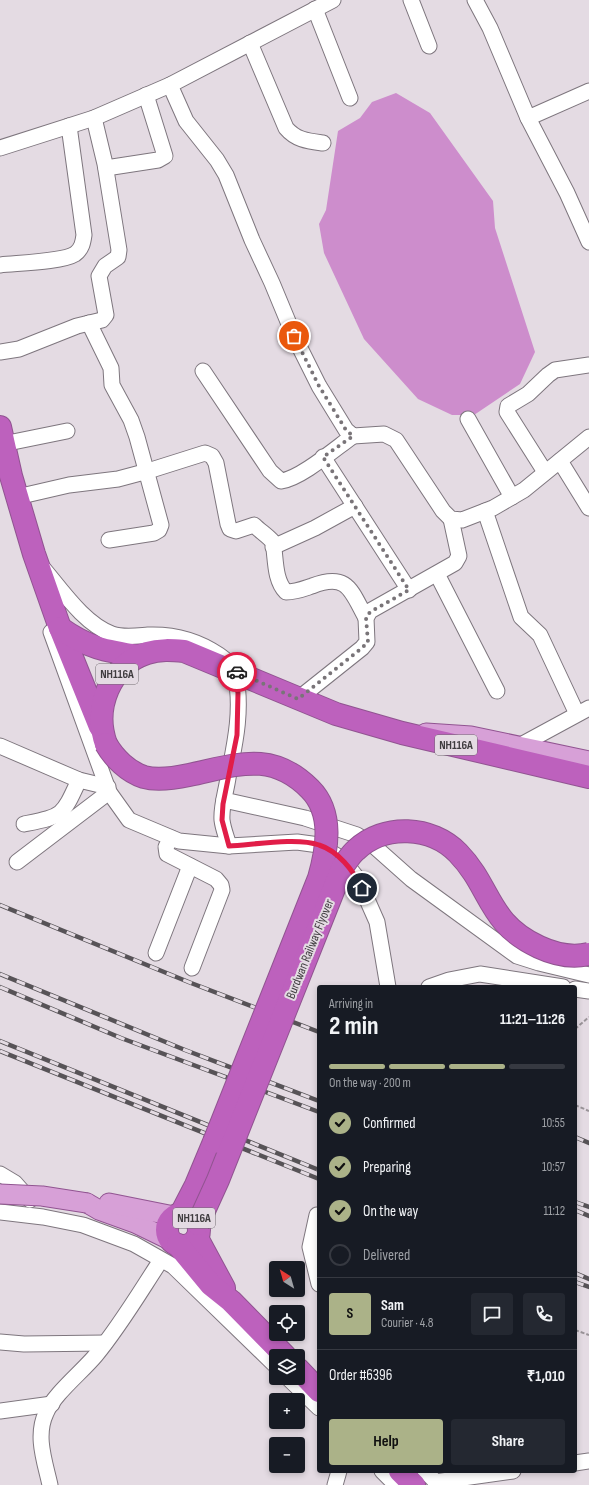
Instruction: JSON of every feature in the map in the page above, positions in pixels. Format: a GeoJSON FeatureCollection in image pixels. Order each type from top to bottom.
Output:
{"type":"FeatureCollection","features":[{"type":"Feature","properties":{"kind":"highway","name":"NH116A"},"geometry":{"type":"LineString","coordinates":[[1,436],[10,488],[60,628],[104,738]]}},
{"type":"Feature","properties":{"kind":"highway","name":"NH116A"},"geometry":{"type":"LineString","coordinates":[[60,628],[77,640],[90,646],[107,651],[139,656]]}},
{"type":"Feature","properties":{"kind":"highway","name":"NH116A"},"geometry":{"type":"LineString","coordinates":[[104,738],[102,710],[110,685],[124,666],[139,656],[159,650],[184,651],[298,699],[359,721],[402,733],[589,777]]}},
{"type":"Feature","properties":{"kind":"highway","name":"Burdwan Railway Flyover"},"geometry":{"type":"LineString","coordinates":[[104,738],[120,762],[144,777],[178,778],[238,765],[258,763],[274,765],[298,777],[313,791],[321,805],[326,822],[327,841],[319,878],[202,1172],[183,1230]]}},
{"type":"Feature","properties":{"kind":"highway","name":"Burdwan Railway Flyover"},"geometry":{"type":"LineString","coordinates":[[183,1230],[218,1180],[343,866],[356,849],[383,834],[401,831],[418,832],[438,839],[457,852],[471,867],[494,910],[515,934],[546,951],[587,960]]}},
{"type":"Feature","properties":{"kind":"highway","name":"NH116A"},"geometry":{"type":"LineString","coordinates":[[183,1230],[213,1264],[231,1301],[278,1349]]}},
{"type":"Feature","properties":{"kind":"highway"},"geometry":{"type":"LineString","coordinates":[[305,1376],[317,1389]]}},
{"type":"Feature","properties":{"kind":"highway"},"geometry":{"type":"LineString","coordinates":[[402,1473],[414,1485]]}},
{"type":"Feature","properties":{"kind":"main road"},"geometry":{"type":"LineString","coordinates":[[402,733],[454,734],[589,761]]}},
{"type":"Feature","properties":{"kind":"main road"},"geometry":{"type":"LineString","coordinates":[[0,1194],[42,1196],[87,1203],[105,1202],[183,1230]]}},
{"type":"Feature","properties":{"kind":"main road"},"geometry":{"type":"LineString","coordinates":[[87,1203],[99,1210],[142,1226],[183,1230]]}},
{"type":"Feature","properties":{"kind":"street"},"geometry":{"type":"LineString","coordinates":[[0,148],[94,118],[170,85],[333,0]]}},
{"type":"Feature","properties":{"kind":"street"},"geometry":{"type":"LineString","coordinates":[[412,0],[429,46]]}},
{"type":"Feature","properties":{"kind":"street"},"geometry":{"type":"LineString","coordinates":[[475,0],[490,28],[528,118],[567,193],[589,242]]}},
{"type":"Feature","properties":{"kind":"street"},"geometry":{"type":"LineString","coordinates":[[315,9],[350,98]]}},
{"type":"Feature","properties":{"kind":"street"},"geometry":{"type":"LineString","coordinates":[[250,43],[286,128],[302,140],[323,143]]}},
{"type":"Feature","properties":{"kind":"street"},"geometry":{"type":"LineString","coordinates":[[170,85],[186,121],[217,160],[226,175],[252,240],[294,336],[319,386],[346,430],[353,436]]}},
{"type":"Feature","properties":{"kind":"street"},"geometry":{"type":"LineString","coordinates":[[528,118],[589,91]]}},
{"type":"Feature","properties":{"kind":"street"},"geometry":{"type":"LineString","coordinates":[[106,168],[158,160],[165,156],[146,95]]}},
{"type":"Feature","properties":{"kind":"street"},"geometry":{"type":"LineString","coordinates":[[0,352],[19,348],[89,323],[102,320],[106,315],[99,276],[105,266],[118,258],[119,250],[106,168],[94,118]]}},
{"type":"Feature","properties":{"kind":"street"},"geometry":{"type":"LineString","coordinates":[[0,265],[65,258],[76,254],[83,245],[84,235],[69,126]]}},
{"type":"Feature","properties":{"kind":"street"},"geometry":{"type":"LineString","coordinates":[[89,323],[111,368],[112,385],[131,420],[148,472],[161,525],[159,530],[154,533],[109,540]]}},
{"type":"Feature","properties":{"kind":"street"},"geometry":{"type":"LineString","coordinates":[[545,472],[508,412],[508,406],[528,394],[555,370],[589,365]]}},
{"type":"Feature","properties":{"kind":"street"},"geometry":{"type":"LineString","coordinates":[[203,371],[276,478],[281,481],[288,480],[353,436],[384,434],[396,440],[443,511],[451,519],[459,556],[455,563],[370,612],[366,618]]}},
{"type":"Feature","properties":{"kind":"street"},"geometry":{"type":"LineString","coordinates":[[468,419],[512,497]]}},
{"type":"Feature","properties":{"kind":"street"},"geometry":{"type":"LineString","coordinates":[[1,436],[67,431]]}},
{"type":"Feature","properties":{"kind":"street"},"geometry":{"type":"LineString","coordinates":[[451,519],[462,520],[485,511],[524,490],[589,436]]}},
{"type":"Feature","properties":{"kind":"street"},"geometry":{"type":"LineString","coordinates":[[10,488],[118,479],[148,472],[194,455],[205,453],[212,456],[216,463],[230,529],[236,531],[254,525],[260,532],[270,538],[274,547],[278,580],[281,588],[286,592],[294,592],[328,581],[344,583],[351,591],[366,618],[368,642],[298,699]]}},
{"type":"Feature","properties":{"kind":"street"},"geometry":{"type":"LineString","coordinates":[[323,457],[409,590]]}},
{"type":"Feature","properties":{"kind":"street"},"geometry":{"type":"LineString","coordinates":[[560,461],[589,508]]}},
{"type":"Feature","properties":{"kind":"street"},"geometry":{"type":"LineString","coordinates":[[274,547],[315,528],[355,506]]}},
{"type":"Feature","properties":{"kind":"street"},"geometry":{"type":"LineString","coordinates":[[485,511],[521,617],[540,635],[583,711],[519,746]]}},
{"type":"Feature","properties":{"kind":"street"},"geometry":{"type":"LineString","coordinates":[[36,558],[81,613],[97,626],[112,634],[127,637],[166,635],[185,639],[214,652],[224,659],[234,671],[238,693],[237,735],[224,800],[222,820],[229,846]]}},
{"type":"Feature","properties":{"kind":"street"},"geometry":{"type":"LineString","coordinates":[[36,558],[34,586],[108,790],[129,820],[179,841],[229,846],[296,842],[319,845],[342,859],[358,879],[376,922],[388,985]]}},
{"type":"Feature","properties":{"kind":"street"},"geometry":{"type":"LineString","coordinates":[[437,574],[497,691]]}},
{"type":"Feature","properties":{"kind":"street"},"geometry":{"type":"LineString","coordinates":[[0,746],[79,780],[108,790]]}},
{"type":"Feature","properties":{"kind":"street"},"geometry":{"type":"LineString","coordinates":[[24,824],[52,818],[61,813],[67,806],[79,780]]}},
{"type":"Feature","properties":{"kind":"street"},"geometry":{"type":"LineString","coordinates":[[17,862],[108,790]]}},
{"type":"Feature","properties":{"kind":"street"},"geometry":{"type":"LineString","coordinates":[[224,800],[305,818],[357,835],[376,847],[411,878],[516,956],[539,963],[587,960]]}},
{"type":"Feature","properties":{"kind":"street"},"geometry":{"type":"LineString","coordinates":[[171,838],[166,847],[168,854],[216,879],[221,885],[222,890],[192,968]]}},
{"type":"Feature","properties":{"kind":"street"},"geometry":{"type":"LineString","coordinates":[[156,953],[190,866]]}},
{"type":"Feature","properties":{"kind":"street"},"geometry":{"type":"LineString","coordinates":[[434,985],[449,980],[480,974],[550,985]]}},
{"type":"Feature","properties":{"kind":"street"},"geometry":{"type":"LineString","coordinates":[[577,989],[589,991]]}},
{"type":"Feature","properties":{"kind":"street"},"geometry":{"type":"LineString","coordinates":[[0,1174],[15,1183],[43,1217]]}},
{"type":"Feature","properties":{"kind":"street"},"geometry":{"type":"LineString","coordinates":[[0,1212],[43,1217],[83,1225],[116,1236],[134,1244],[173,1266],[269,1359]]}},
{"type":"Feature","properties":{"kind":"street"},"geometry":{"type":"LineString","coordinates":[[317,1215],[310,1247],[317,1276]]}},
{"type":"Feature","properties":{"kind":"street"},"geometry":{"type":"LineString","coordinates":[[50,1485],[42,1448],[41,1432],[45,1414],[105,1343],[161,1260]]}},
{"type":"Feature","properties":{"kind":"street"},"geometry":{"type":"LineString","coordinates":[[0,1342],[24,1344],[105,1343]]}},
{"type":"Feature","properties":{"kind":"street"},"geometry":{"type":"LineString","coordinates":[[295,1385],[317,1406]]}},
{"type":"Feature","properties":{"kind":"street"},"geometry":{"type":"LineString","coordinates":[[0,1411],[52,1404]]}},
{"type":"Feature","properties":{"kind":"street"},"geometry":{"type":"LineString","coordinates":[[577,1462],[589,1461]]}},
{"type":"Feature","properties":{"kind":"street"},"geometry":{"type":"LineString","coordinates":[[335,1485],[338,1473]]}},
{"type":"Feature","properties":{"kind":"street"},"geometry":{"type":"LineString","coordinates":[[384,1473],[396,1485]]}},
{"type":"Feature","properties":{"kind":"street"},"geometry":{"type":"LineString","coordinates":[[427,1473],[437,1483],[500,1473]]}},
{"type":"Feature","properties":{"kind":"path"},"geometry":{"type":"LineString","coordinates":[[577,1027],[589,1017]]}},
{"type":"Feature","properties":{"kind":"path"},"geometry":{"type":"LineString","coordinates":[[577,1106],[589,1111]]}},
{"type":"Feature","properties":{"kind":"path"},"geometry":{"type":"LineString","coordinates":[[577,1331],[589,1335]]}},
{"type":"Feature","properties":{"kind":"shaded area"},"geometry":{"type":"Polygon","coordinates":[[[396,93],[430,113],[493,201],[495,228],[535,352],[520,384],[474,415],[452,415],[418,399],[364,339],[324,253],[319,224],[326,210],[338,131],[360,118],[372,102],[396,93]]]}},
{"type":"Feature","properties":{"kind":"railway"},"geometry":{"type":"LineString","coordinates":[[0,905],[191,983],[317,1031]]}},
{"type":"Feature","properties":{"kind":"railway"},"geometry":{"type":"LineString","coordinates":[[0,974],[185,1050],[317,1100]]}},
{"type":"Feature","properties":{"kind":"railway"},"geometry":{"type":"LineString","coordinates":[[0,987],[121,1038],[317,1111]]}},
{"type":"Feature","properties":{"kind":"railway"},"geometry":{"type":"LineString","coordinates":[[0,1041],[317,1169]]}},
{"type":"Feature","properties":{"kind":"railway"},"geometry":{"type":"LineString","coordinates":[[0,1051],[317,1178]]}},
{"type":"Feature","properties":{"kind":"railway"},"geometry":{"type":"LineString","coordinates":[[577,1138],[589,1143]]}},
{"type":"Feature","properties":{"kind":"railway"},"geometry":{"type":"LineString","coordinates":[[577,1203],[589,1207]]}},
{"type":"Feature","properties":{"kind":"railway"},"geometry":{"type":"LineString","coordinates":[[577,1211],[589,1216]]}},
{"type":"Feature","properties":{"kind":"railway"},"geometry":{"type":"LineString","coordinates":[[577,1274],[589,1279]]}},
{"type":"Feature","properties":{"kind":"railway"},"geometry":{"type":"LineString","coordinates":[[577,1283],[589,1287]]}},
{"type":"Feature","properties":{"kind":"way so far"},"geometry":{"type":"LineString","coordinates":[[237,672],[298,699],[368,642],[366,618],[370,612],[409,590],[323,457],[353,436],[346,430],[319,386],[294,336]]}},
{"type":"Feature","properties":{"kind":"route"},"geometry":{"type":"LineString","coordinates":[[237,672],[234,671],[238,693],[237,735],[223,804],[222,820],[229,846],[296,842],[319,845],[342,859],[358,879],[362,888]]}}]}
